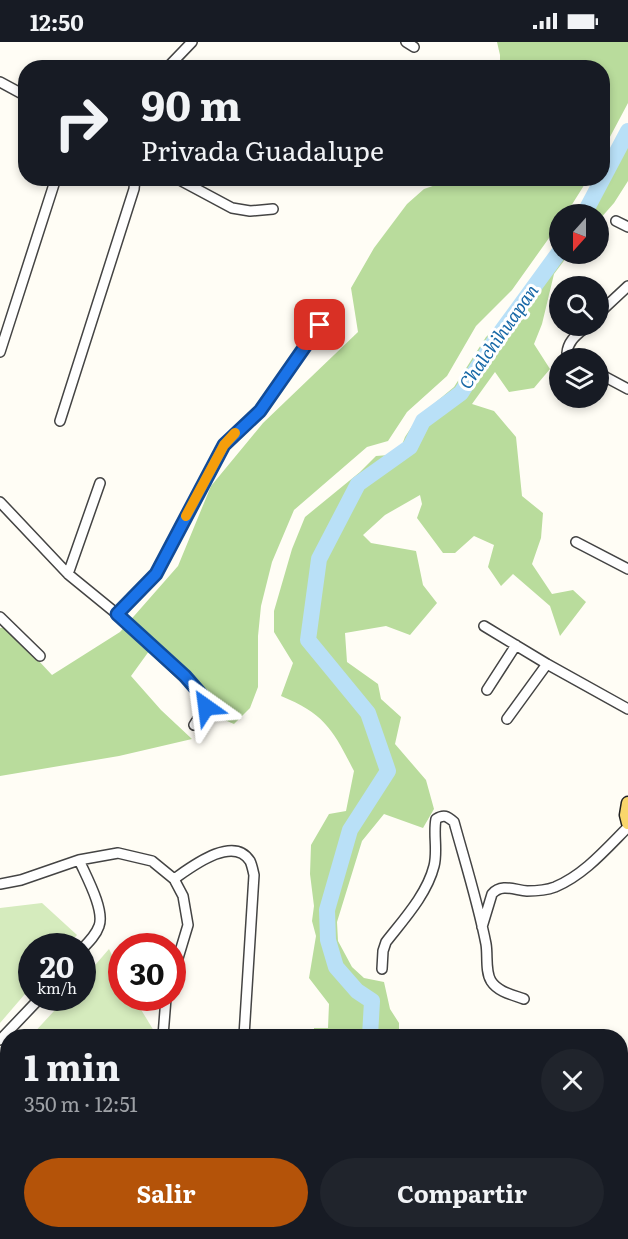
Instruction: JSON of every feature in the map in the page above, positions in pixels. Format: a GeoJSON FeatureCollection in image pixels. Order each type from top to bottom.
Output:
{"type":"FeatureCollection","features":[{"type":"Feature","properties":{"kind":"main road"},"geometry":{"type":"LineString","coordinates":[[628,803],[626,810],[628,825]]}},
{"type":"Feature","properties":{"kind":"street"},"geometry":{"type":"LineString","coordinates":[[175,60],[192,42]]}},
{"type":"Feature","properties":{"kind":"street"},"geometry":{"type":"LineString","coordinates":[[0,82],[18,92]]}},
{"type":"Feature","properties":{"kind":"street"},"geometry":{"type":"LineString","coordinates":[[0,352],[53,186]]}},
{"type":"Feature","properties":{"kind":"street"},"geometry":{"type":"LineString","coordinates":[[60,421],[134,186]]}},
{"type":"Feature","properties":{"kind":"street"},"geometry":{"type":"LineString","coordinates":[[191,186],[232,208],[250,211],[273,209]]}},
{"type":"Feature","properties":{"kind":"street"},"geometry":{"type":"LineString","coordinates":[[616,221],[628,227]]}},
{"type":"Feature","properties":{"kind":"street"},"geometry":{"type":"LineString","coordinates":[[609,304],[628,286]]}},
{"type":"Feature","properties":{"kind":"street"},"geometry":{"type":"LineString","coordinates":[[117,614],[156,574],[224,445],[260,411],[320,325]]}},
{"type":"Feature","properties":{"kind":"street"},"geometry":{"type":"LineString","coordinates":[[568,348],[578,336]]}},
{"type":"Feature","properties":{"kind":"street"},"geometry":{"type":"LineString","coordinates":[[609,378],[628,388]]}},
{"type":"Feature","properties":{"kind":"street"},"geometry":{"type":"LineString","coordinates":[[69,574],[100,483]]}},
{"type":"Feature","properties":{"kind":"street"},"geometry":{"type":"LineString","coordinates":[[0,502],[69,574],[185,676],[205,699],[206,707],[194,725]]}},
{"type":"Feature","properties":{"kind":"street"},"geometry":{"type":"LineString","coordinates":[[576,542],[628,569]]}},
{"type":"Feature","properties":{"kind":"street"},"geometry":{"type":"LineString","coordinates":[[0,617],[40,656]]}},
{"type":"Feature","properties":{"kind":"street"},"geometry":{"type":"LineString","coordinates":[[484,626],[628,709]]}},
{"type":"Feature","properties":{"kind":"street"},"geometry":{"type":"LineString","coordinates":[[487,690],[516,645]]}},
{"type":"Feature","properties":{"kind":"street"},"geometry":{"type":"LineString","coordinates":[[507,719],[547,664]]}},
{"type":"Feature","properties":{"kind":"street"},"geometry":{"type":"LineString","coordinates":[[382,969],[386,942],[426,886],[435,864],[436,819],[447,816],[454,822],[482,927],[491,981],[500,990],[524,999]]}},
{"type":"Feature","properties":{"kind":"street"},"geometry":{"type":"LineString","coordinates":[[482,927],[492,894],[496,889],[508,887],[526,891],[542,891],[555,887],[579,874],[628,825]]}},
{"type":"Feature","properties":{"kind":"street"},"geometry":{"type":"LineString","coordinates":[[174,879],[212,854],[226,851],[240,853],[250,860],[254,875],[244,1029]]}},
{"type":"Feature","properties":{"kind":"street"},"geometry":{"type":"LineString","coordinates":[[0,884],[21,880],[79,860],[118,853],[152,861],[174,879],[183,896],[188,925],[186,933]]}},
{"type":"Feature","properties":{"kind":"street"},"geometry":{"type":"LineString","coordinates":[[79,860],[101,914],[100,924],[96,933]]}},
{"type":"Feature","properties":{"kind":"street"},"geometry":{"type":"LineString","coordinates":[[10,1029],[28,1011]]}},
{"type":"Feature","properties":{"kind":"street"},"geometry":{"type":"LineString","coordinates":[[164,1029],[165,1011]]}},
{"type":"Feature","properties":{"kind":"green space"},"geometry":{"type":"Polygon","coordinates":[[[497,42],[628,42],[628,103],[610,137],[610,60],[500,60],[497,42]]]}},
{"type":"Feature","properties":{"kind":"green space"},"geometry":{"type":"Polygon","coordinates":[[[628,144],[628,181],[609,209],[609,204],[591,204],[603,186],[610,186],[610,176],[628,144]]]}},
{"type":"Feature","properties":{"kind":"green space"},"geometry":{"type":"Polygon","coordinates":[[[433,186],[584,186],[572,204],[549,204],[549,238],[512,290],[476,326],[447,376],[407,412],[388,441],[367,447],[294,510],[272,562],[261,606],[258,636],[258,687],[250,708],[234,724],[201,710],[204,692],[152,647],[131,676],[161,710],[192,739],[119,756],[0,776],[0,628],[7,627],[52,675],[120,632],[178,566],[211,486],[263,423],[358,332],[351,288],[374,248],[407,204],[424,189],[433,186]]]}},
{"type":"Feature","properties":{"kind":"green space"},"geometry":{"type":"Polygon","coordinates":[[[549,262],[549,264],[562,264],[554,276],[549,276],[549,295],[542,324],[534,344],[549,370],[534,388],[509,392],[495,372],[472,404],[494,411],[516,437],[522,496],[543,513],[541,538],[532,564],[552,594],[573,590],[586,602],[560,636],[550,606],[513,574],[501,586],[488,567],[494,545],[474,536],[455,553],[443,553],[417,518],[422,504],[420,495],[385,515],[363,535],[371,543],[416,551],[423,585],[437,603],[410,635],[386,626],[345,633],[347,662],[378,684],[381,699],[401,717],[395,744],[426,780],[434,809],[423,828],[384,814],[362,841],[337,922],[338,941],[352,967],[364,978],[384,982],[390,1009],[399,1023],[399,1029],[314,1029],[328,1028],[329,1004],[309,978],[316,936],[312,921],[314,906],[310,874],[311,845],[329,814],[346,811],[354,771],[326,725],[308,710],[281,696],[293,663],[274,632],[274,611],[292,549],[305,517],[376,456],[389,455],[400,450],[405,437],[418,417],[454,387],[486,337],[514,310],[523,296],[540,279],[549,262]]]}},
{"type":"Feature","properties":{"kind":"green space"},"geometry":{"type":"Polygon","coordinates":[[[42,903],[75,933],[18,933],[18,1002],[0,1023],[0,908],[42,903]]]}},
{"type":"Feature","properties":{"kind":"green space"},"geometry":{"type":"Polygon","coordinates":[[[108,950],[108,1011],[142,1011],[153,1029],[37,1029],[54,1011],[96,1011],[96,964],[108,950]]]}},
{"type":"Feature","properties":{"kind":"waterway","name":"Chalchihuapan"},"geometry":{"type":"LineString","coordinates":[[610,165],[628,131]]}},
{"type":"Feature","properties":{"kind":"waterway","name":"Chalchihuapan"},"geometry":{"type":"LineString","coordinates":[[589,204],[599,186]]}},
{"type":"Feature","properties":{"kind":"waterway","name":"Chalchihuapan"},"geometry":{"type":"LineString","coordinates":[[370,1029],[372,1001],[357,991],[336,967],[328,940],[327,910],[350,830],[388,771],[368,713],[308,640],[319,559],[358,484],[410,447],[423,421],[461,393],[495,340],[551,264]]}},
{"type":"Feature","properties":{"kind":"slow traffic"},"geometry":{"type":"LineString","coordinates":[[186,516],[224,445],[235,433]]}},
{"type":"Feature","properties":{"kind":"route"},"geometry":{"type":"LineString","coordinates":[[206,707],[205,699],[185,676],[117,614],[156,574],[224,445],[260,411],[320,325]]}}]}
